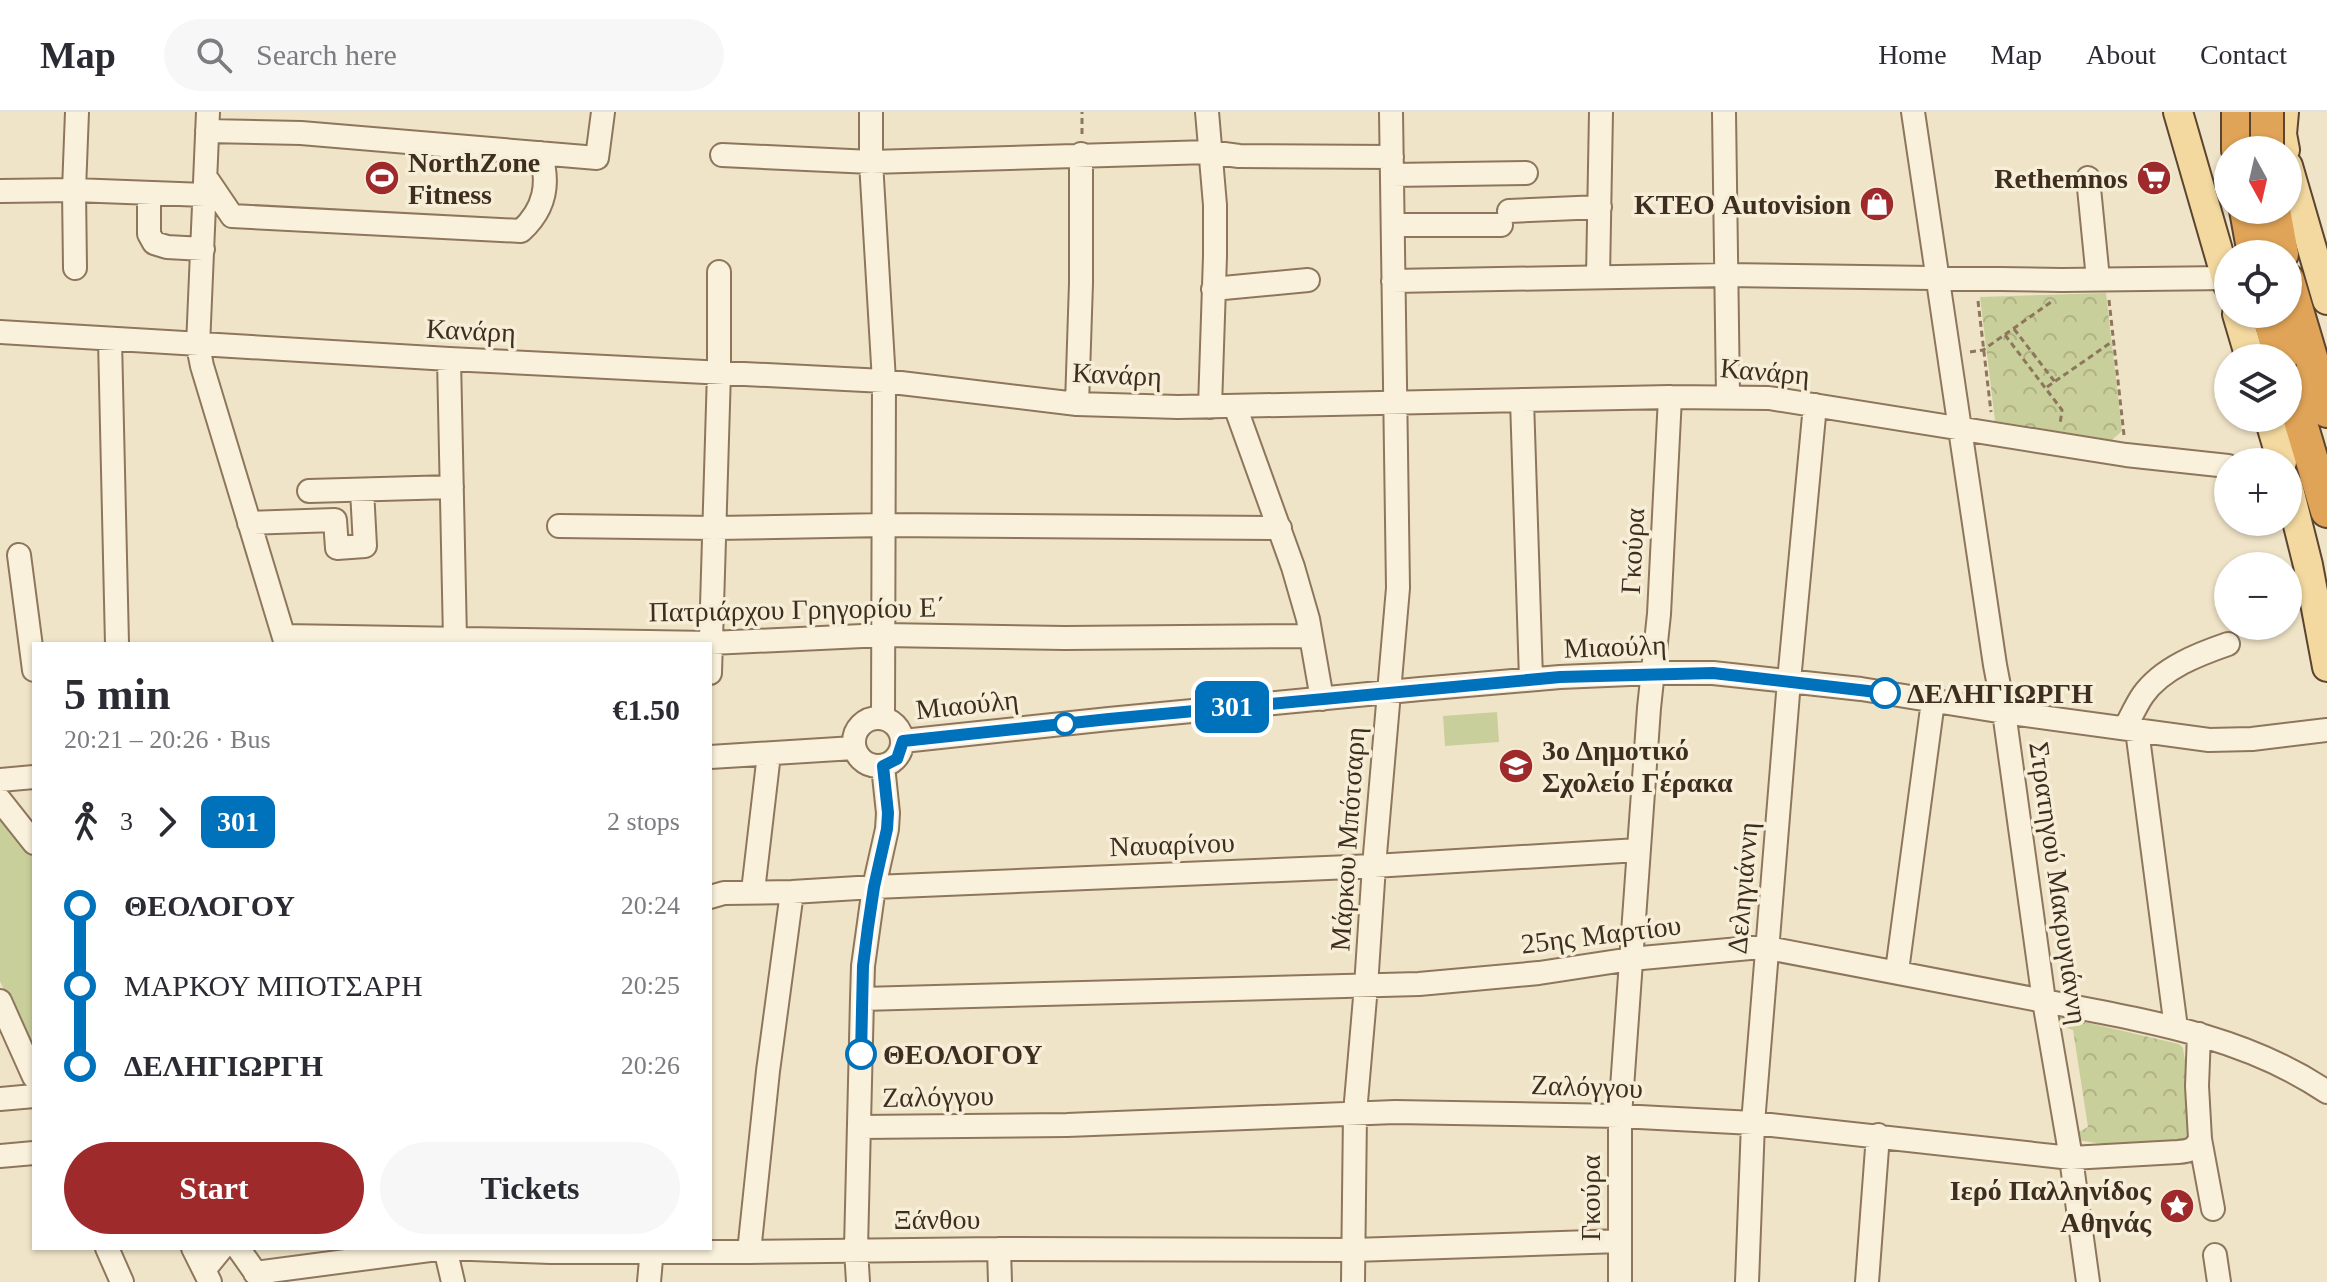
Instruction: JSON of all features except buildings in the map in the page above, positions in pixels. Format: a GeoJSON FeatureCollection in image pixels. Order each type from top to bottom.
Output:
{"type":"FeatureCollection","features":[{"type":"Feature","properties":{"kind":"highway"},"geometry":{"type":"LineString","coordinates":[[2241,112],[2262,136]]}},
{"type":"Feature","properties":{"kind":"highway"},"geometry":{"type":"LineString","coordinates":[[2302,327],[2327,411]]}},
{"type":"Feature","properties":{"kind":"highway"},"geometry":{"type":"LineString","coordinates":[[2302,427],[2326,508]]}},
{"type":"Feature","properties":{"kind":"main road"},"geometry":{"type":"LineString","coordinates":[[2178,112],[2215,240]]}},
{"type":"Feature","properties":{"kind":"main road"},"geometry":{"type":"LineString","coordinates":[[2269,136],[2282,134],[2284,112]]}},
{"type":"Feature","properties":{"kind":"main road"},"geometry":{"type":"LineString","coordinates":[[2299,224],[2327,300]]}},
{"type":"Feature","properties":{"kind":"main road"},"geometry":{"type":"LineString","coordinates":[[2301,536],[2327,667]]}},
{"type":"Feature","properties":{"kind":"street"},"geometry":{"type":"LineString","coordinates":[[75,268],[77,112]]}},
{"type":"Feature","properties":{"kind":"street"},"geometry":{"type":"LineString","coordinates":[[285,640],[198,346],[208,122],[302,122],[597,158],[603,112]]}},
{"type":"Feature","properties":{"kind":"street"},"geometry":{"type":"LineString","coordinates":[[871,112],[871,162],[884,381],[883,718]]}},
{"type":"Feature","properties":{"kind":"street"},"geometry":{"type":"LineString","coordinates":[[1207,112],[1215,205],[1210,407]]}},
{"type":"Feature","properties":{"kind":"street","name":"Μάρκου Μπότσαρη"},"geometry":{"type":"LineString","coordinates":[[1353,1282],[1355,1113],[1398,588],[1391,112]]}},
{"type":"Feature","properties":{"kind":"street"},"geometry":{"type":"LineString","coordinates":[[1598,277],[1601,112]]}},
{"type":"Feature","properties":{"kind":"street"},"geometry":{"type":"LineString","coordinates":[[1724,112],[1728,396]]}},
{"type":"Feature","properties":{"kind":"street","name":"Στρατηγού Μακρυγιάννη"},"geometry":{"type":"LineString","coordinates":[[1913,112],[2088,1282]]}},
{"type":"Feature","properties":{"kind":"street"},"geometry":{"type":"LineString","coordinates":[[722,155],[871,162],[1209,152],[1526,173]]}},
{"type":"Feature","properties":{"kind":"street"},"geometry":{"type":"LineString","coordinates":[[206,187],[232,216],[521,231],[537,212],[545,192],[545,172],[540,153]]}},
{"type":"Feature","properties":{"kind":"street"},"geometry":{"type":"LineString","coordinates":[[1077,404],[1081,154]]}},
{"type":"Feature","properties":{"kind":"street"},"geometry":{"type":"LineString","coordinates":[[2088,178],[2102,279]]}},
{"type":"Feature","properties":{"kind":"street"},"geometry":{"type":"LineString","coordinates":[[0,191],[149,193],[206,187]]}},
{"type":"Feature","properties":{"kind":"street"},"geometry":{"type":"LineString","coordinates":[[149,193],[149,234],[154,243],[203,249]]}},
{"type":"Feature","properties":{"kind":"street"},"geometry":{"type":"LineString","coordinates":[[1393,225],[1505,218],[1600,207]]}},
{"type":"Feature","properties":{"kind":"street"},"geometry":{"type":"LineString","coordinates":[[711,642],[719,272]]}},
{"type":"Feature","properties":{"kind":"street"},"geometry":{"type":"LineString","coordinates":[[1393,281],[1727,275],[2214,282]]}},
{"type":"Feature","properties":{"kind":"street"},"geometry":{"type":"LineString","coordinates":[[1213,289],[1308,280]]}},
{"type":"Feature","properties":{"kind":"street","name":"Κανάρη"},"geometry":{"type":"LineString","coordinates":[[0,332],[198,346],[884,381],[1111,407],[1728,396],[1769,398],[2126,455],[2214,464]]}},
{"type":"Feature","properties":{"kind":"street"},"geometry":{"type":"LineString","coordinates":[[110,340],[117,642]]}},
{"type":"Feature","properties":{"kind":"street"},"geometry":{"type":"LineString","coordinates":[[449,359],[455,639]]}},
{"type":"Feature","properties":{"kind":"street","name":"Γκούρα"},"geometry":{"type":"LineString","coordinates":[[1620,1282],[1620,1116],[1649,708],[1659,614],[1670,397]]}},
{"type":"Feature","properties":{"kind":"street"},"geometry":{"type":"LineString","coordinates":[[1522,400],[1531,679]]}},
{"type":"Feature","properties":{"kind":"street","name":"Δεληγιάννη"},"geometry":{"type":"LineString","coordinates":[[1747,1282],[1753,1123],[1815,405]]}},
{"type":"Feature","properties":{"kind":"street"},"geometry":{"type":"LineString","coordinates":[[1235,406],[1297,580],[1322,699]]}},
{"type":"Feature","properties":{"kind":"street"},"geometry":{"type":"LineString","coordinates":[[309,491],[452,487]]}},
{"type":"Feature","properties":{"kind":"street"},"geometry":{"type":"LineString","coordinates":[[249,523],[335,520],[337,548],[365,546],[362,490]]}},
{"type":"Feature","properties":{"kind":"street"},"geometry":{"type":"LineString","coordinates":[[559,526],[1280,528]]}},
{"type":"Feature","properties":{"kind":"street"},"geometry":{"type":"LineString","coordinates":[[19,555],[32,655]]}},
{"type":"Feature","properties":{"kind":"street","name":"Πατριάρχου Γρηγορίου Ε΄"},"geometry":{"type":"LineString","coordinates":[[712,643],[884,635],[1065,638],[1311,636]]}},
{"type":"Feature","properties":{"kind":"street","name":"Πατριάρχου Γρηγορίου Ε΄"},"geometry":{"type":"LineString","coordinates":[[285,640],[647,642]]}},
{"type":"Feature","properties":{"kind":"street"},"geometry":{"type":"LineString","coordinates":[[2176,1028],[2131,729],[2145,693],[2163,675],[2200,653],[2228,644]]}},
{"type":"Feature","properties":{"kind":"street","name":"Μιαούλη"},"geometry":{"type":"LineString","coordinates":[[903,741],[1531,679],[1654,673],[1713,673],[1789,681],[2209,740],[2327,730]]}},
{"type":"Feature","properties":{"kind":"street"},"geometry":{"type":"LineString","coordinates":[[1897,971],[1933,701]]}},
{"type":"Feature","properties":{"kind":"street"},"geometry":{"type":"LineString","coordinates":[[883,718],[893,723],[903,741],[897,759],[883,766],[867,765],[854,748],[854,737],[863,723],[870,719],[883,718]]}},
{"type":"Feature","properties":{"kind":"street"},"geometry":{"type":"LineString","coordinates":[[712,757],[854,748]]}},
{"type":"Feature","properties":{"kind":"street"},"geometry":{"type":"LineString","coordinates":[[753,891],[769,754]]}},
{"type":"Feature","properties":{"kind":"street"},"geometry":{"type":"LineString","coordinates":[[858,1282],[856,1249],[863,966],[874,887],[887,829],[883,766]]}},
{"type":"Feature","properties":{"kind":"street"},"geometry":{"type":"LineString","coordinates":[[0,780],[32,777]]}},
{"type":"Feature","properties":{"kind":"street"},"geometry":{"type":"LineString","coordinates":[[0,800],[32,840]]}},
{"type":"Feature","properties":{"kind":"street","name":"Ναυαρίνου"},"geometry":{"type":"LineString","coordinates":[[712,896],[753,891],[792,892],[1374,866],[1638,850]]}},
{"type":"Feature","properties":{"kind":"street"},"geometry":{"type":"LineString","coordinates":[[749,1252],[768,1071],[792,892]]}},
{"type":"Feature","properties":{"kind":"street","name":"25ης Μαρτίου"},"geometry":{"type":"LineString","coordinates":[[862,999],[1419,984],[1539,973],[1631,959],[1768,948],[2176,1028],[2273,1063],[2327,1092]]}},
{"type":"Feature","properties":{"kind":"street"},"geometry":{"type":"LineString","coordinates":[[0,1001],[32,1073]]}},
{"type":"Feature","properties":{"kind":"street"},"geometry":{"type":"LineString","coordinates":[[2199,1034],[2197,1086],[2200,1139],[2213,1209]]}},
{"type":"Feature","properties":{"kind":"street"},"geometry":{"type":"LineString","coordinates":[[0,1099],[32,1096]]}},
{"type":"Feature","properties":{"kind":"street","name":"Ζαλόγγου"},"geometry":{"type":"LineString","coordinates":[[859,1127],[1067,1125],[1395,1112],[1620,1116],[1753,1123],[2071,1158],[2189,1151],[2197,1147],[2200,1139]]}},
{"type":"Feature","properties":{"kind":"street"},"geometry":{"type":"LineString","coordinates":[[1867,1282],[1878,1135]]}},
{"type":"Feature","properties":{"kind":"street"},"geometry":{"type":"LineString","coordinates":[[0,1156],[32,1153]]}},
{"type":"Feature","properties":{"kind":"street","name":"Ξάνθου"},"geometry":{"type":"LineString","coordinates":[[551,1250],[1354,1250],[1620,1241]]}},
{"type":"Feature","properties":{"kind":"street"},"geometry":{"type":"LineString","coordinates":[[999,1249],[1000,1282]]}},
{"type":"Feature","properties":{"kind":"street"},"geometry":{"type":"LineString","coordinates":[[108,1250],[122,1282]]}},
{"type":"Feature","properties":{"kind":"street"},"geometry":{"type":"LineString","coordinates":[[194,1250],[207,1276]]}},
{"type":"Feature","properties":{"kind":"street"},"geometry":{"type":"LineString","coordinates":[[207,1276],[221,1250]]}},
{"type":"Feature","properties":{"kind":"street"},"geometry":{"type":"LineString","coordinates":[[239,1250],[259,1277]]}},
{"type":"Feature","properties":{"kind":"street","name":"Ξάνθου"},"geometry":{"type":"LineString","coordinates":[[259,1277],[432,1250]]}},
{"type":"Feature","properties":{"kind":"street"},"geometry":{"type":"LineString","coordinates":[[445,1250],[453,1282]]}},
{"type":"Feature","properties":{"kind":"street"},"geometry":{"type":"LineString","coordinates":[[649,1282],[652,1250]]}},
{"type":"Feature","properties":{"kind":"street"},"geometry":{"type":"LineString","coordinates":[[2215,1255],[2219,1282]]}},
{"type":"Feature","properties":{"kind":"path"},"geometry":{"type":"LineString","coordinates":[[1976,279],[1992,422]]}},
{"type":"Feature","properties":{"kind":"path"},"geometry":{"type":"LineString","coordinates":[[2102,279],[2113,341],[2126,455]]}},
{"type":"Feature","properties":{"kind":"path"},"geometry":{"type":"LineString","coordinates":[[1949,356],[1983,350],[2061,295],[2062,280]]}},
{"type":"Feature","properties":{"kind":"path"},"geometry":{"type":"LineString","coordinates":[[2014,329],[2055,382]]}},
{"type":"Feature","properties":{"kind":"path"},"geometry":{"type":"LineString","coordinates":[[2005,335],[2062,410],[2057,443]]}},
{"type":"Feature","properties":{"kind":"path"},"geometry":{"type":"LineString","coordinates":[[2046,388],[2113,341]]}},
{"type":"Feature","properties":{"kind":"green space"},"geometry":{"type":"Polygon","coordinates":[[[2106,293],[2122,431],[2112,440],[1995,421],[1980,297],[2106,293]]]}},
{"type":"Feature","properties":{"kind":"green space"},"geometry":{"type":"Polygon","coordinates":[[[1497,712],[1499,742],[1445,746],[1443,716],[1497,712]]]}},
{"type":"Feature","properties":{"kind":"green space"},"geometry":{"type":"Polygon","coordinates":[[[0,810],[32,850],[32,1054],[0,981],[0,810]]]}},
{"type":"Feature","properties":{"kind":"green space"},"geometry":{"type":"Polygon","coordinates":[[[2059,1016],[2179,1044],[2185,1060],[2188,1139],[2102,1144],[2078,1140],[2077,1133],[2088,1127],[2073,1030],[2060,1026],[2059,1016]]]}},
{"type":"Feature","properties":{"kind":"bus line","name":"301"},"geometry":{"type":"LineString","coordinates":[[861,1054],[863,966],[874,887],[887,829],[883,766],[897,759],[903,741],[1560,677],[1713,673],[1885,693]]}},
{"type":"Feature","properties":{"kind":"place","name":"NorthZone Fitness"},"geometry":{"type":"Point","coordinates":[382,178]}},
{"type":"Feature","properties":{"kind":"place","name":"Rethemnos"},"geometry":{"type":"Point","coordinates":[2154,178]}},
{"type":"Feature","properties":{"kind":"place","name":"ΚΤΕΟ Autovision"},"geometry":{"type":"Point","coordinates":[1877,204]}},
{"type":"Feature","properties":{"kind":"place","name":"ΔΕΛΗΓΙΩΡΓΗ"},"geometry":{"type":"Point","coordinates":[1885,693]}},
{"type":"Feature","properties":{"kind":"place","name":"3ο Δημοτικό Σχολείο Γέρακα"},"geometry":{"type":"Point","coordinates":[1516,766]}},
{"type":"Feature","properties":{"kind":"place","name":"ΘΕΟΛΟΓΟΥ"},"geometry":{"type":"Point","coordinates":[861,1054]}},
{"type":"Feature","properties":{"kind":"place","name":"Ιερό Παλληνίδος Αθηνάς"},"geometry":{"type":"Point","coordinates":[2177,1206]}}]}
